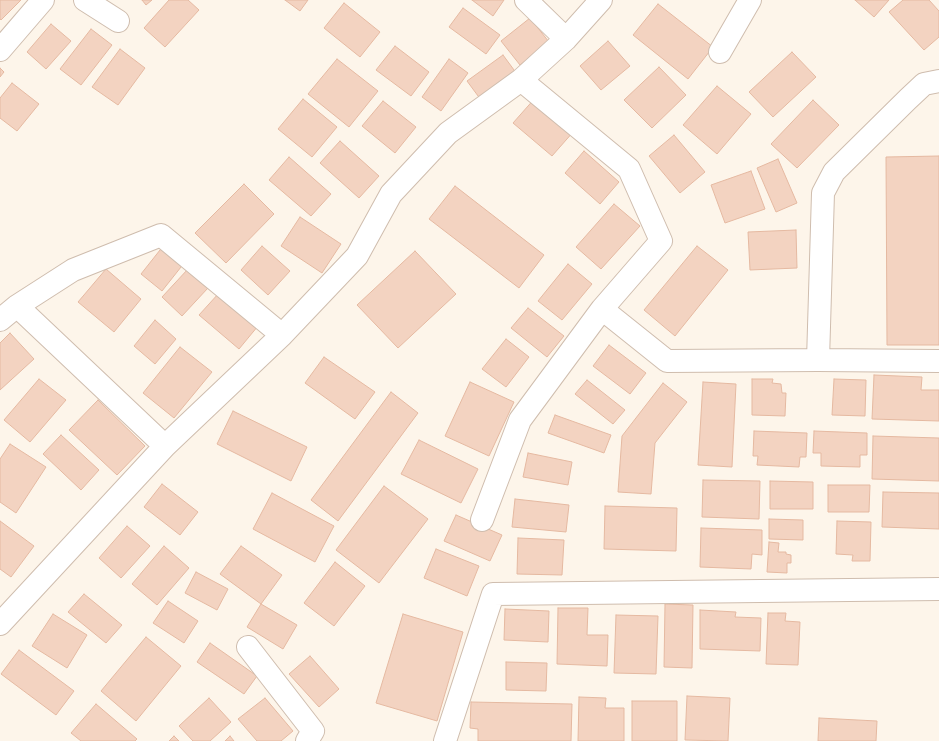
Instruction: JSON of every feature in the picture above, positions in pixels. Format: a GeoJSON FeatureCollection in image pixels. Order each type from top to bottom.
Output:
{"type":"FeatureCollection","features":[{"type":"Feature","properties":{"kind":"street"},"geometry":{"type":"LineString","coordinates":[[0,50],[43,0]]}},
{"type":"Feature","properties":{"kind":"street"},"geometry":{"type":"LineString","coordinates":[[85,0],[118,21]]}},
{"type":"Feature","properties":{"kind":"street"},"geometry":{"type":"LineString","coordinates":[[526,0],[566,39]]}},
{"type":"Feature","properties":{"kind":"street"},"geometry":{"type":"LineString","coordinates":[[0,624],[165,446],[282,335],[357,256],[391,194],[448,133],[521,80],[566,39],[601,0]]}},
{"type":"Feature","properties":{"kind":"street"},"geometry":{"type":"LineString","coordinates":[[720,52],[750,0]]}},
{"type":"Feature","properties":{"kind":"street"},"geometry":{"type":"LineString","coordinates":[[482,520],[520,420],[602,309],[662,241],[629,169],[521,80]]}},
{"type":"Feature","properties":{"kind":"street"},"geometry":{"type":"LineString","coordinates":[[818,360],[823,193],[834,172],[908,99],[924,84],[939,81]]}},
{"type":"Feature","properties":{"kind":"street"},"geometry":{"type":"LineString","coordinates":[[0,320],[17,306],[73,270],[161,235],[282,335]]}},
{"type":"Feature","properties":{"kind":"street"},"geometry":{"type":"LineString","coordinates":[[17,306],[165,446]]}},
{"type":"Feature","properties":{"kind":"street"},"geometry":{"type":"LineString","coordinates":[[602,309],[667,361],[939,361]]}},
{"type":"Feature","properties":{"kind":"street"},"geometry":{"type":"LineString","coordinates":[[445,741],[493,594],[939,589]]}},
{"type":"Feature","properties":{"kind":"street"},"geometry":{"type":"LineString","coordinates":[[248,647],[313,730],[307,741]]}},
{"type":"Feature","properties":{"kind":"building"},"geometry":{"type":"Polygon","coordinates":[[[0,0],[21,0],[1,20],[0,0]]]}},
{"type":"Feature","properties":{"kind":"building"},"geometry":{"type":"Polygon","coordinates":[[[142,0],[152,0],[146,5],[142,0]]]}},
{"type":"Feature","properties":{"kind":"building"},"geometry":{"type":"Polygon","coordinates":[[[169,0],[188,0],[199,10],[165,47],[144,28],[169,0]]]}},
{"type":"Feature","properties":{"kind":"building"},"geometry":{"type":"Polygon","coordinates":[[[285,0],[308,0],[300,11],[285,0]]]}},
{"type":"Feature","properties":{"kind":"building"},"geometry":{"type":"Polygon","coordinates":[[[472,0],[504,0],[493,16],[472,0]]]}},
{"type":"Feature","properties":{"kind":"building"},"geometry":{"type":"Polygon","coordinates":[[[855,0],[889,0],[874,17],[855,0]]]}},
{"type":"Feature","properties":{"kind":"building"},"geometry":{"type":"Polygon","coordinates":[[[903,0],[929,0],[939,11],[939,37],[924,50],[889,12],[903,0]]]}},
{"type":"Feature","properties":{"kind":"building"},"geometry":{"type":"Polygon","coordinates":[[[344,3],[380,32],[360,57],[324,28],[344,3]]]}},
{"type":"Feature","properties":{"kind":"building"},"geometry":{"type":"Polygon","coordinates":[[[658,4],[713,47],[688,79],[633,35],[658,4]]]}},
{"type":"Feature","properties":{"kind":"building"},"geometry":{"type":"Polygon","coordinates":[[[463,8],[500,35],[486,54],[449,27],[463,8]]]}},
{"type":"Feature","properties":{"kind":"building"},"geometry":{"type":"Polygon","coordinates":[[[530,18],[549,42],[520,65],[501,41],[530,18]]]}},
{"type":"Feature","properties":{"kind":"building"},"geometry":{"type":"Polygon","coordinates":[[[51,24],[71,41],[46,69],[27,52],[51,24]]]}},
{"type":"Feature","properties":{"kind":"building"},"geometry":{"type":"Polygon","coordinates":[[[91,29],[112,45],[81,85],[60,69],[91,29]]]}},
{"type":"Feature","properties":{"kind":"building"},"geometry":{"type":"Polygon","coordinates":[[[608,41],[630,66],[601,90],[580,66],[608,41]]]}},
{"type":"Feature","properties":{"kind":"building"},"geometry":{"type":"Polygon","coordinates":[[[395,46],[429,72],[411,96],[376,70],[395,46]]]}},
{"type":"Feature","properties":{"kind":"building"},"geometry":{"type":"Polygon","coordinates":[[[120,49],[145,68],[118,105],[92,87],[120,49]]]}},
{"type":"Feature","properties":{"kind":"building"},"geometry":{"type":"Polygon","coordinates":[[[792,52],[816,77],[773,117],[749,92],[792,52]]]}},
{"type":"Feature","properties":{"kind":"building"},"geometry":{"type":"Polygon","coordinates":[[[503,55],[517,74],[481,100],[467,81],[503,55]]]}},
{"type":"Feature","properties":{"kind":"building"},"geometry":{"type":"Polygon","coordinates":[[[337,59],[378,91],[349,127],[308,94],[337,59]]]}},
{"type":"Feature","properties":{"kind":"building"},"geometry":{"type":"Polygon","coordinates":[[[449,59],[468,73],[441,111],[422,97],[449,59]]]}},
{"type":"Feature","properties":{"kind":"building"},"geometry":{"type":"Polygon","coordinates":[[[659,67],[686,95],[652,128],[624,100],[659,67]]]}},
{"type":"Feature","properties":{"kind":"building"},"geometry":{"type":"Polygon","coordinates":[[[0,68],[4,72],[0,77],[0,68]]]}},
{"type":"Feature","properties":{"kind":"building"},"geometry":{"type":"Polygon","coordinates":[[[12,83],[39,104],[17,131],[0,118],[0,98],[12,83]]]}},
{"type":"Feature","properties":{"kind":"building"},"geometry":{"type":"Polygon","coordinates":[[[717,86],[751,114],[717,154],[683,125],[717,86]]]}},
{"type":"Feature","properties":{"kind":"building"},"geometry":{"type":"Polygon","coordinates":[[[536,97],[574,131],[552,156],[513,123],[536,97]]]}},
{"type":"Feature","properties":{"kind":"building"},"geometry":{"type":"Polygon","coordinates":[[[303,99],[337,127],[312,157],[278,129],[303,99]]]}},
{"type":"Feature","properties":{"kind":"building"},"geometry":{"type":"Polygon","coordinates":[[[813,100],[839,125],[797,168],[771,144],[813,100]]]}},
{"type":"Feature","properties":{"kind":"building"},"geometry":{"type":"Polygon","coordinates":[[[383,101],[416,127],[395,153],[362,126],[383,101]]]}},
{"type":"Feature","properties":{"kind":"building"},"geometry":{"type":"Polygon","coordinates":[[[674,135],[705,172],[680,193],[649,156],[674,135]]]}},
{"type":"Feature","properties":{"kind":"building"},"geometry":{"type":"Polygon","coordinates":[[[340,141],[379,176],[359,198],[320,163],[340,141]]]}},
{"type":"Feature","properties":{"kind":"building"},"geometry":{"type":"Polygon","coordinates":[[[584,151],[619,182],[600,204],[565,173],[584,151]]]}},
{"type":"Feature","properties":{"kind":"building"},"geometry":{"type":"Polygon","coordinates":[[[939,156],[939,345],[887,345],[886,157],[939,156]]]}},
{"type":"Feature","properties":{"kind":"building"},"geometry":{"type":"Polygon","coordinates":[[[289,157],[331,194],[311,216],[269,180],[289,157]]]}},
{"type":"Feature","properties":{"kind":"building"},"geometry":{"type":"Polygon","coordinates":[[[778,159],[797,203],[776,212],[757,168],[778,159]]]}},
{"type":"Feature","properties":{"kind":"building"},"geometry":{"type":"Polygon","coordinates":[[[751,171],[765,209],[725,223],[711,185],[751,171]]]}},
{"type":"Feature","properties":{"kind":"building"},"geometry":{"type":"Polygon","coordinates":[[[244,184],[274,214],[226,263],[195,233],[244,184]]]}},
{"type":"Feature","properties":{"kind":"building"},"geometry":{"type":"Polygon","coordinates":[[[455,186],[544,255],[519,288],[429,219],[455,186]]]}},
{"type":"Feature","properties":{"kind":"building"},"geometry":{"type":"Polygon","coordinates":[[[614,204],[640,226],[601,269],[576,247],[614,204]]]}},
{"type":"Feature","properties":{"kind":"building"},"geometry":{"type":"Polygon","coordinates":[[[300,217],[341,244],[322,273],[281,246],[300,217]]]}},
{"type":"Feature","properties":{"kind":"building"},"geometry":{"type":"Polygon","coordinates":[[[796,230],[797,268],[750,270],[748,232],[796,230]]]}},
{"type":"Feature","properties":{"kind":"building"},"geometry":{"type":"Polygon","coordinates":[[[164,245],[185,262],[162,291],[141,274],[164,245]]]}},
{"type":"Feature","properties":{"kind":"building"},"geometry":{"type":"Polygon","coordinates":[[[262,246],[290,271],[268,295],[241,270],[262,246]]]}},
{"type":"Feature","properties":{"kind":"building"},"geometry":{"type":"Polygon","coordinates":[[[697,246],[728,270],[675,336],[644,310],[697,246]]]}},
{"type":"Feature","properties":{"kind":"building"},"geometry":{"type":"Polygon","coordinates":[[[415,251],[456,294],[398,348],[357,305],[415,251]]]}},
{"type":"Feature","properties":{"kind":"building"},"geometry":{"type":"Polygon","coordinates":[[[568,264],[592,284],[562,320],[538,301],[568,264]]]}},
{"type":"Feature","properties":{"kind":"building"},"geometry":{"type":"Polygon","coordinates":[[[106,269],[141,299],[114,332],[78,302],[106,269]]]}},
{"type":"Feature","properties":{"kind":"building"},"geometry":{"type":"Polygon","coordinates":[[[188,269],[208,288],[182,316],[162,297],[188,269]]]}},
{"type":"Feature","properties":{"kind":"building"},"geometry":{"type":"Polygon","coordinates":[[[219,293],[258,326],[239,349],[199,315],[219,293]]]}},
{"type":"Feature","properties":{"kind":"building"},"geometry":{"type":"Polygon","coordinates":[[[528,308],[564,336],[547,357],[511,328],[528,308]]]}},
{"type":"Feature","properties":{"kind":"building"},"geometry":{"type":"Polygon","coordinates":[[[155,320],[176,339],[155,364],[134,346],[155,320]]]}},
{"type":"Feature","properties":{"kind":"building"},"geometry":{"type":"Polygon","coordinates":[[[10,333],[34,359],[0,390],[0,343],[10,333]]]}},
{"type":"Feature","properties":{"kind":"building"},"geometry":{"type":"Polygon","coordinates":[[[506,339],[529,357],[506,387],[482,369],[506,339]]]}},
{"type":"Feature","properties":{"kind":"building"},"geometry":{"type":"Polygon","coordinates":[[[609,345],[646,373],[630,394],[593,366],[609,345]]]}},
{"type":"Feature","properties":{"kind":"building"},"geometry":{"type":"Polygon","coordinates":[[[180,347],[212,372],[174,418],[143,393],[180,347]]]}},
{"type":"Feature","properties":{"kind":"building"},"geometry":{"type":"Polygon","coordinates":[[[324,357],[375,392],[355,419],[305,383],[324,357]]]}},
{"type":"Feature","properties":{"kind":"building"},"geometry":{"type":"Polygon","coordinates":[[[874,375],[922,377],[921,390],[939,390],[939,421],[872,419],[874,375]]]}},
{"type":"Feature","properties":{"kind":"building"},"geometry":{"type":"Polygon","coordinates":[[[39,379],[66,400],[30,442],[4,420],[39,379]]]}},
{"type":"Feature","properties":{"kind":"building"},"geometry":{"type":"Polygon","coordinates":[[[752,379],[773,379],[772,383],[781,384],[782,393],[786,393],[785,416],[752,415],[752,379]]]}},
{"type":"Feature","properties":{"kind":"building"},"geometry":{"type":"Polygon","coordinates":[[[834,379],[866,380],[865,416],[832,415],[834,379]]]}},
{"type":"Feature","properties":{"kind":"building"},"geometry":{"type":"Polygon","coordinates":[[[587,380],[625,410],[613,424],[575,394],[587,380]]]}},
{"type":"Feature","properties":{"kind":"building"},"geometry":{"type":"Polygon","coordinates":[[[470,382],[514,402],[489,456],[445,436],[470,382]]]}},
{"type":"Feature","properties":{"kind":"building"},"geometry":{"type":"Polygon","coordinates":[[[703,382],[736,384],[732,467],[698,465],[703,382]]]}},
{"type":"Feature","properties":{"kind":"building"},"geometry":{"type":"Polygon","coordinates":[[[663,383],[687,402],[655,443],[651,494],[618,492],[622,436],[663,383]]]}},
{"type":"Feature","properties":{"kind":"building"},"geometry":{"type":"Polygon","coordinates":[[[391,392],[418,413],[338,521],[311,500],[391,392]]]}},
{"type":"Feature","properties":{"kind":"building"},"geometry":{"type":"Polygon","coordinates":[[[98,400],[145,446],[117,475],[69,430],[98,400]]]}},
{"type":"Feature","properties":{"kind":"building"},"geometry":{"type":"Polygon","coordinates":[[[233,411],[307,447],[291,481],[217,444],[233,411]]]}},
{"type":"Feature","properties":{"kind":"building"},"geometry":{"type":"Polygon","coordinates":[[[555,415],[611,435],[604,453],[548,433],[555,415]]]}},
{"type":"Feature","properties":{"kind":"building"},"geometry":{"type":"Polygon","coordinates":[[[754,431],[807,433],[806,457],[800,457],[799,467],[757,465],[758,456],[753,456],[754,431]]]}},
{"type":"Feature","properties":{"kind":"building"},"geometry":{"type":"Polygon","coordinates":[[[814,431],[867,433],[867,455],[860,455],[860,467],[821,466],[821,453],[813,453],[814,431]]]}},
{"type":"Feature","properties":{"kind":"building"},"geometry":{"type":"Polygon","coordinates":[[[61,435],[99,470],[81,490],[43,454],[61,435]]]}},
{"type":"Feature","properties":{"kind":"building"},"geometry":{"type":"Polygon","coordinates":[[[873,436],[939,438],[939,481],[872,479],[873,436]]]}},
{"type":"Feature","properties":{"kind":"building"},"geometry":{"type":"Polygon","coordinates":[[[419,440],[478,469],[461,503],[401,474],[419,440]]]}},
{"type":"Feature","properties":{"kind":"building"},"geometry":{"type":"Polygon","coordinates":[[[10,444],[46,467],[16,513],[0,502],[0,459],[10,444]]]}},
{"type":"Feature","properties":{"kind":"building"},"geometry":{"type":"Polygon","coordinates":[[[528,453],[572,462],[568,485],[523,477],[528,453]]]}},
{"type":"Feature","properties":{"kind":"building"},"geometry":{"type":"Polygon","coordinates":[[[703,480],[760,481],[759,519],[702,517],[703,480]]]}},
{"type":"Feature","properties":{"kind":"building"},"geometry":{"type":"Polygon","coordinates":[[[770,481],[813,482],[813,509],[770,509],[770,481]]]}},
{"type":"Feature","properties":{"kind":"building"},"geometry":{"type":"Polygon","coordinates":[[[162,484],[198,512],[180,535],[144,507],[162,484]]]}},
{"type":"Feature","properties":{"kind":"building"},"geometry":{"type":"Polygon","coordinates":[[[828,485],[870,485],[869,512],[828,512],[828,485]]]}},
{"type":"Feature","properties":{"kind":"building"},"geometry":{"type":"Polygon","coordinates":[[[384,486],[428,519],[379,583],[336,550],[384,486]]]}},
{"type":"Feature","properties":{"kind":"building"},"geometry":{"type":"Polygon","coordinates":[[[883,492],[939,493],[939,529],[882,527],[883,492]]]}},
{"type":"Feature","properties":{"kind":"building"},"geometry":{"type":"Polygon","coordinates":[[[272,493],[334,526],[315,562],[253,529],[272,493]]]}},
{"type":"Feature","properties":{"kind":"building"},"geometry":{"type":"Polygon","coordinates":[[[515,499],[569,505],[566,532],[512,527],[515,499]]]}},
{"type":"Feature","properties":{"kind":"building"},"geometry":{"type":"Polygon","coordinates":[[[605,506],[677,508],[676,551],[604,549],[605,506]]]}},
{"type":"Feature","properties":{"kind":"building"},"geometry":{"type":"Polygon","coordinates":[[[456,515],[502,535],[490,561],[444,541],[456,515]]]}},
{"type":"Feature","properties":{"kind":"building"},"geometry":{"type":"Polygon","coordinates":[[[769,519],[803,520],[803,540],[769,539],[769,519]]]}},
{"type":"Feature","properties":{"kind":"building"},"geometry":{"type":"Polygon","coordinates":[[[0,521],[34,546],[11,577],[0,569],[0,521]]]}},
{"type":"Feature","properties":{"kind":"building"},"geometry":{"type":"Polygon","coordinates":[[[837,521],[871,522],[870,561],[852,561],[853,555],[836,554],[837,521]]]}},
{"type":"Feature","properties":{"kind":"building"},"geometry":{"type":"Polygon","coordinates":[[[127,526],[150,546],[121,578],[99,558],[127,526]]]}},
{"type":"Feature","properties":{"kind":"building"},"geometry":{"type":"Polygon","coordinates":[[[701,528],[762,530],[762,555],[752,554],[751,569],[700,567],[701,528]]]}},
{"type":"Feature","properties":{"kind":"building"},"geometry":{"type":"Polygon","coordinates":[[[518,538],[564,540],[562,575],[517,574],[518,538]]]}},
{"type":"Feature","properties":{"kind":"building"},"geometry":{"type":"Polygon","coordinates":[[[769,542],[779,543],[778,552],[786,552],[786,554],[791,555],[791,563],[787,563],[787,573],[767,572],[769,542]]]}},
{"type":"Feature","properties":{"kind":"building"},"geometry":{"type":"Polygon","coordinates":[[[164,546],[189,568],[157,605],[132,584],[164,546]]]}},
{"type":"Feature","properties":{"kind":"building"},"geometry":{"type":"Polygon","coordinates":[[[241,546],[282,575],[261,604],[220,574],[241,546]]]}},
{"type":"Feature","properties":{"kind":"building"},"geometry":{"type":"Polygon","coordinates":[[[436,549],[479,566],[467,596],[424,578],[436,549]]]}},
{"type":"Feature","properties":{"kind":"building"},"geometry":{"type":"Polygon","coordinates":[[[335,562],[365,586],[334,626],[304,603],[335,562]]]}},
{"type":"Feature","properties":{"kind":"building"},"geometry":{"type":"Polygon","coordinates":[[[196,572],[228,589],[217,610],[185,593],[196,572]]]}},
{"type":"Feature","properties":{"kind":"building"},"geometry":{"type":"Polygon","coordinates":[[[84,594],[122,625],[106,643],[68,612],[84,594]]]}},
{"type":"Feature","properties":{"kind":"building"},"geometry":{"type":"Polygon","coordinates":[[[168,601],[198,621],[184,643],[153,623],[168,601]]]}},
{"type":"Feature","properties":{"kind":"building"},"geometry":{"type":"Polygon","coordinates":[[[261,604],[297,625],[283,649],[247,627],[261,604]]]}},
{"type":"Feature","properties":{"kind":"building"},"geometry":{"type":"Polygon","coordinates":[[[665,604],[693,605],[692,668],[664,667],[665,604]]]}},
{"type":"Feature","properties":{"kind":"building"},"geometry":{"type":"Polygon","coordinates":[[[558,608],[588,608],[587,635],[608,635],[607,666],[557,664],[558,608]]]}},
{"type":"Feature","properties":{"kind":"building"},"geometry":{"type":"Polygon","coordinates":[[[505,609],[549,611],[548,642],[504,640],[505,609]]]}},
{"type":"Feature","properties":{"kind":"building"},"geometry":{"type":"Polygon","coordinates":[[[700,610],[736,612],[735,617],[761,618],[760,651],[700,649],[700,610]]]}},
{"type":"Feature","properties":{"kind":"building"},"geometry":{"type":"Polygon","coordinates":[[[768,613],[786,613],[785,621],[800,622],[798,665],[766,664],[768,613]]]}},
{"type":"Feature","properties":{"kind":"building"},"geometry":{"type":"Polygon","coordinates":[[[53,614],[87,635],[67,668],[32,646],[53,614]]]}},
{"type":"Feature","properties":{"kind":"building"},"geometry":{"type":"Polygon","coordinates":[[[403,614],[463,632],[437,721],[376,703],[403,614]]]}},
{"type":"Feature","properties":{"kind":"building"},"geometry":{"type":"Polygon","coordinates":[[[616,615],[658,616],[656,674],[614,673],[616,615]]]}},
{"type":"Feature","properties":{"kind":"building"},"geometry":{"type":"Polygon","coordinates":[[[146,637],[181,666],[136,721],[101,691],[146,637]]]}},
{"type":"Feature","properties":{"kind":"building"},"geometry":{"type":"Polygon","coordinates":[[[210,643],[257,676],[244,694],[197,662],[210,643]]]}},
{"type":"Feature","properties":{"kind":"building"},"geometry":{"type":"Polygon","coordinates":[[[19,650],[74,691],[56,715],[1,674],[19,650]]]}},
{"type":"Feature","properties":{"kind":"building"},"geometry":{"type":"Polygon","coordinates":[[[310,656],[339,689],[319,707],[289,674],[310,656]]]}},
{"type":"Feature","properties":{"kind":"building"},"geometry":{"type":"Polygon","coordinates":[[[506,662],[547,663],[546,691],[506,690],[506,662]]]}},
{"type":"Feature","properties":{"kind":"building"},"geometry":{"type":"Polygon","coordinates":[[[687,696],[730,698],[728,741],[685,740],[687,696]]]}},
{"type":"Feature","properties":{"kind":"building"},"geometry":{"type":"Polygon","coordinates":[[[579,697],[606,698],[605,708],[624,708],[624,741],[578,741],[579,697]]]}},
{"type":"Feature","properties":{"kind":"building"},"geometry":{"type":"Polygon","coordinates":[[[209,698],[231,722],[210,741],[193,741],[179,726],[209,698]]]}},
{"type":"Feature","properties":{"kind":"building"},"geometry":{"type":"Polygon","coordinates":[[[265,698],[293,731],[281,741],[257,741],[238,719],[265,698]]]}},
{"type":"Feature","properties":{"kind":"building"},"geometry":{"type":"Polygon","coordinates":[[[632,701],[677,701],[677,741],[632,741],[632,701]]]}},
{"type":"Feature","properties":{"kind":"building"},"geometry":{"type":"Polygon","coordinates":[[[471,702],[572,704],[571,741],[478,741],[478,729],[470,728],[471,702]]]}},
{"type":"Feature","properties":{"kind":"building"},"geometry":{"type":"Polygon","coordinates":[[[96,704],[137,739],[135,741],[81,741],[71,733],[96,704]]]}},
{"type":"Feature","properties":{"kind":"building"},"geometry":{"type":"Polygon","coordinates":[[[819,718],[877,721],[876,741],[818,741],[819,718]]]}},
{"type":"Feature","properties":{"kind":"building"},"geometry":{"type":"Polygon","coordinates":[[[174,736],[179,741],[169,741],[174,736]]]}},
{"type":"Feature","properties":{"kind":"building"},"geometry":{"type":"Polygon","coordinates":[[[230,736],[234,741],[225,741],[230,736]]]}}]}
